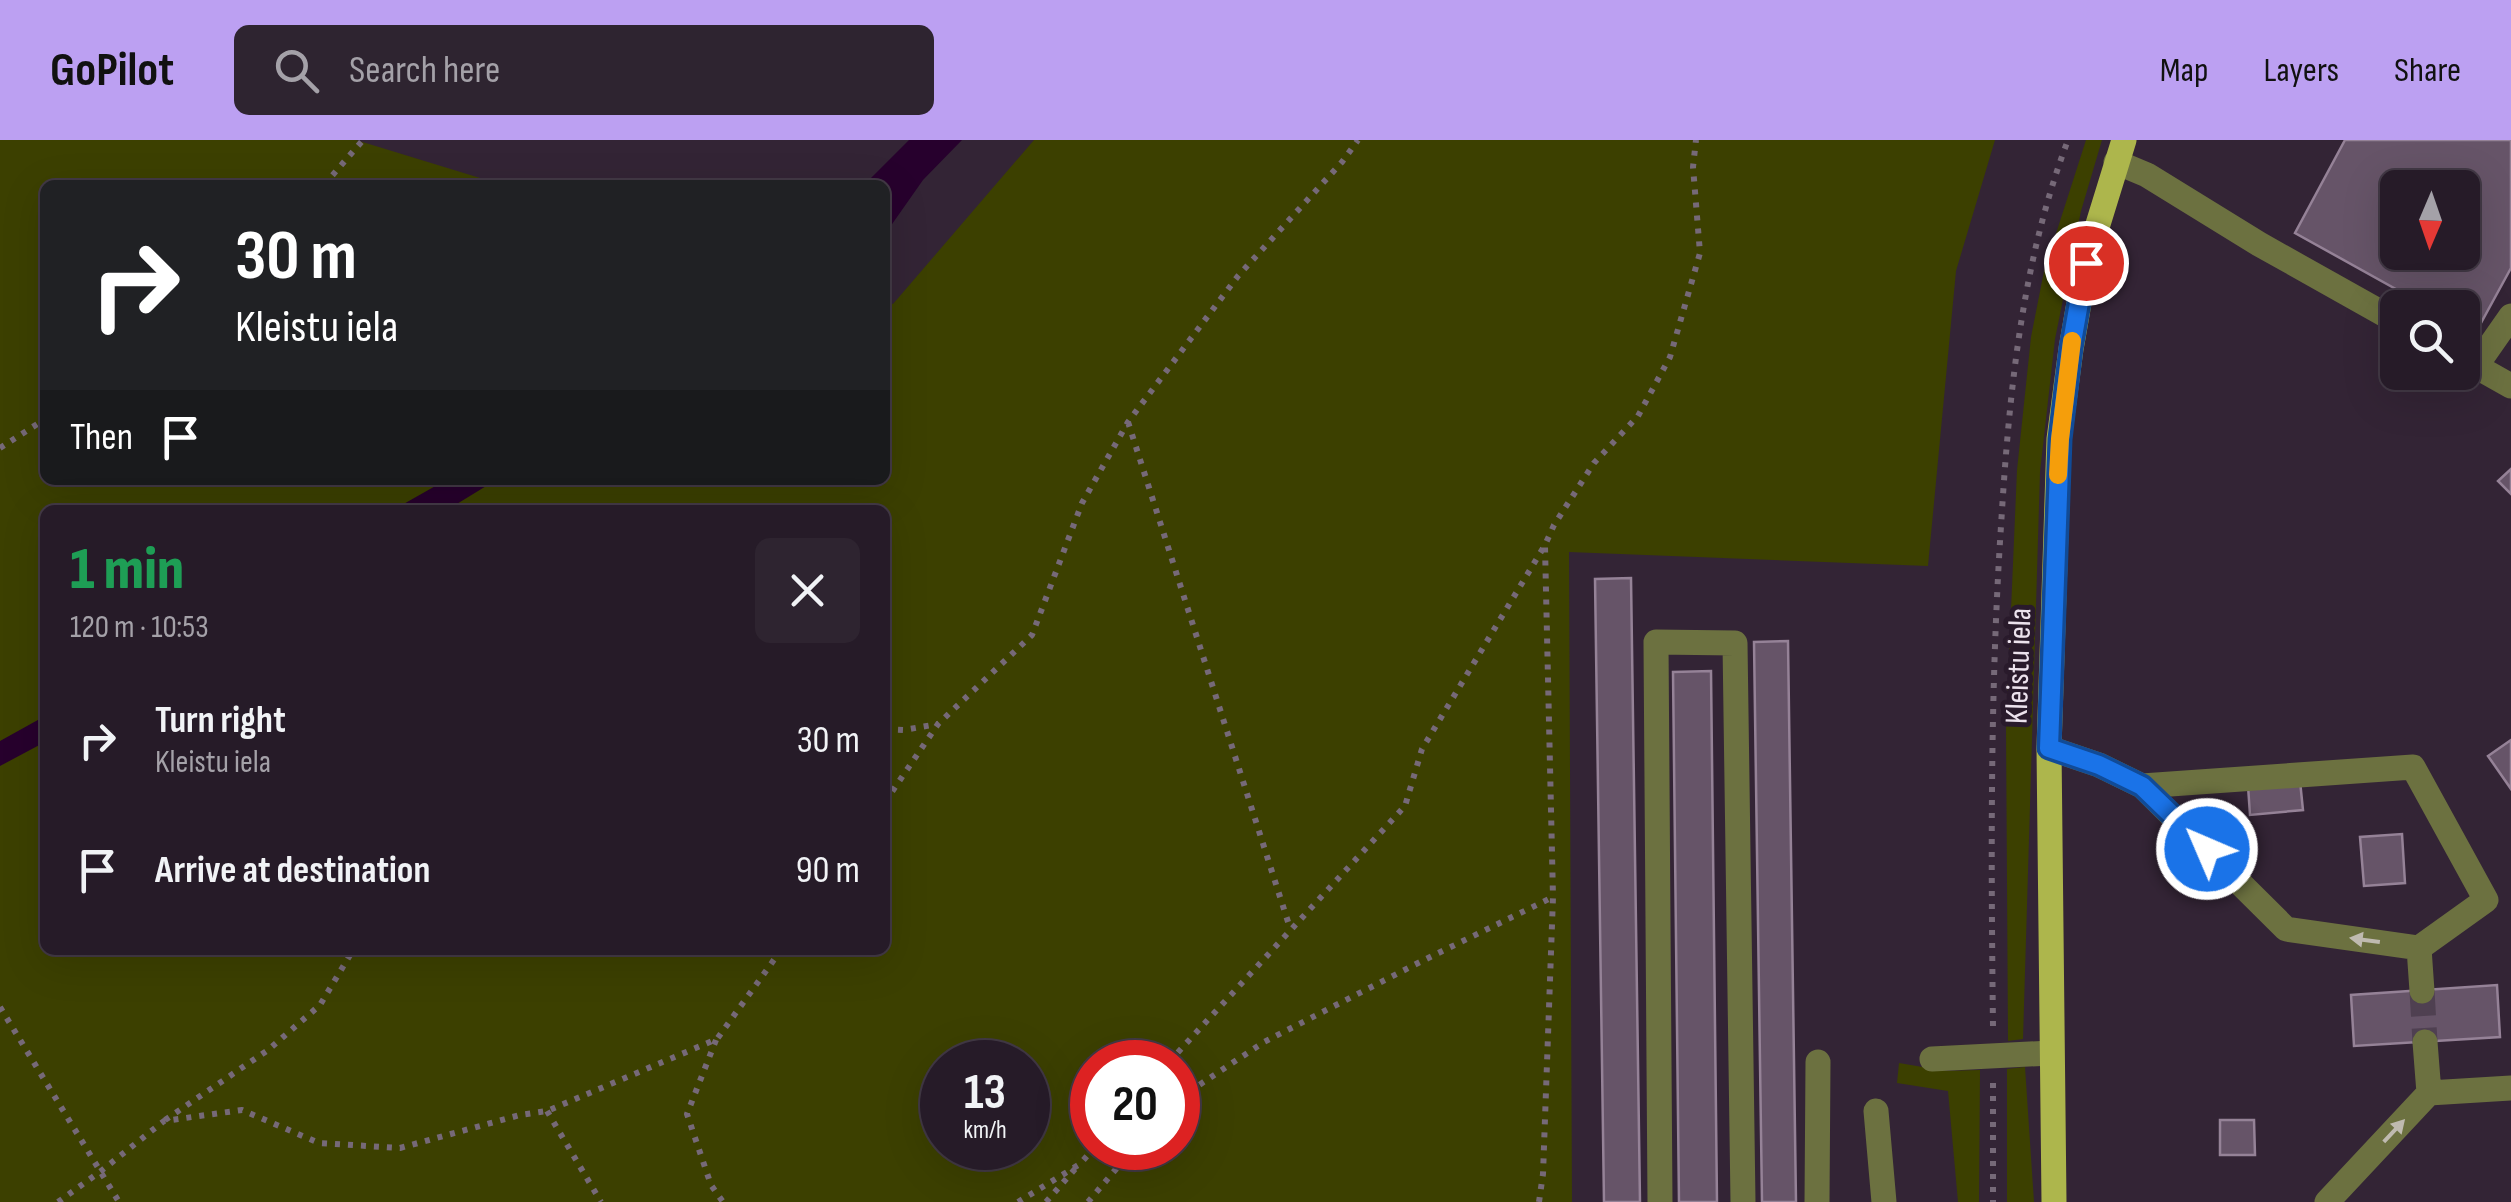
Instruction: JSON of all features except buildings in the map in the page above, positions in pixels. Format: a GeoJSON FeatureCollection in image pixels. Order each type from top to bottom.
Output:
{"type":"FeatureCollection","features":[{"type":"Feature","properties":{"kind":"main road","name":"Kleistu iela"},"geometry":{"type":"LineString","coordinates":[[2054,1202],[2049,748],[2060,439],[2086,263],[2120,151]]}},
{"type":"Feature","properties":{"kind":"lane"},"geometry":{"type":"LineString","coordinates":[[2120,151],[2146,175],[2380,312]]}},
{"type":"Feature","properties":{"kind":"lane"},"geometry":{"type":"LineString","coordinates":[[2480,351],[2511,316]]}},
{"type":"Feature","properties":{"kind":"lane"},"geometry":{"type":"LineString","coordinates":[[2480,369],[2511,386]]}},
{"type":"Feature","properties":{"kind":"lane"},"geometry":{"type":"LineString","coordinates":[[1660,1202],[1656,642],[1735,643],[1743,1202]]}},
{"type":"Feature","properties":{"kind":"lane"},"geometry":{"type":"LineString","coordinates":[[2049,748],[2099,765],[2142,786],[2286,929],[2419,948],[2486,900],[2412,767],[2142,786]]}},
{"type":"Feature","properties":{"kind":"lane"},"geometry":{"type":"LineString","coordinates":[[2419,948],[2422,991]]}},
{"type":"Feature","properties":{"kind":"lane"},"geometry":{"type":"LineString","coordinates":[[2426,1042],[2429,1093]]}},
{"type":"Feature","properties":{"kind":"lane"},"geometry":{"type":"LineString","coordinates":[[1932,1058],[2051,1054]]}},
{"type":"Feature","properties":{"kind":"lane"},"geometry":{"type":"LineString","coordinates":[[1817,1202],[1818,1062]]}},
{"type":"Feature","properties":{"kind":"lane"},"geometry":{"type":"LineString","coordinates":[[2327,1202],[2429,1093],[2511,1088]]}},
{"type":"Feature","properties":{"kind":"lane"},"geometry":{"type":"LineString","coordinates":[[1876,1111],[1884,1202]]}},
{"type":"Feature","properties":{"kind":"path"},"geometry":{"type":"LineString","coordinates":[[328,180],[363,140]]}},
{"type":"Feature","properties":{"kind":"path"},"geometry":{"type":"LineString","coordinates":[[890,795],[938,724],[1032,635],[1082,503],[1128,422],[1238,276],[1358,140]]}},
{"type":"Feature","properties":{"kind":"path"},"geometry":{"type":"LineString","coordinates":[[1189,1040],[1405,806],[1422,749],[1554,524],[1594,463],[1638,416],[1670,358],[1700,253],[1693,167],[1696,140]]}},
{"type":"Feature","properties":{"kind":"path"},"geometry":{"type":"LineString","coordinates":[[1994,1202],[1990,812],[1997,585],[2007,429],[2012,372],[2038,239],[2068,140]]}},
{"type":"Feature","properties":{"kind":"path"},"geometry":{"type":"LineString","coordinates":[[0,448],[40,422]]}},
{"type":"Feature","properties":{"kind":"path"},"geometry":{"type":"LineString","coordinates":[[1128,422],[1290,930]]}},
{"type":"Feature","properties":{"kind":"path"},"geometry":{"type":"LineString","coordinates":[[1539,1202],[1553,897],[1545,545]]}},
{"type":"Feature","properties":{"kind":"path"},"geometry":{"type":"LineString","coordinates":[[890,729],[938,724]]}},
{"type":"Feature","properties":{"kind":"path"},"geometry":{"type":"LineString","coordinates":[[1200,1084],[1264,1042],[1553,897]]}},
{"type":"Feature","properties":{"kind":"path"},"geometry":{"type":"LineString","coordinates":[[58,1202],[164,1121],[268,1050],[320,1005],[350,955]]}},
{"type":"Feature","properties":{"kind":"path"},"geometry":{"type":"LineString","coordinates":[[723,1202],[711,1185],[687,1114],[716,1039],[776,955]]}},
{"type":"Feature","properties":{"kind":"path"},"geometry":{"type":"LineString","coordinates":[[0,1007],[120,1202]]}},
{"type":"Feature","properties":{"kind":"path"},"geometry":{"type":"LineString","coordinates":[[164,1121],[242,1110],[319,1143],[400,1148],[547,1111],[716,1039]]}},
{"type":"Feature","properties":{"kind":"path"},"geometry":{"type":"LineString","coordinates":[[547,1111],[601,1202]]}},
{"type":"Feature","properties":{"kind":"path"},"geometry":{"type":"LineString","coordinates":[[1018,1202],[1070,1170]]}},
{"type":"Feature","properties":{"kind":"path"},"geometry":{"type":"LineString","coordinates":[[1046,1202],[1075,1170]]}},
{"type":"Feature","properties":{"kind":"path"},"geometry":{"type":"LineString","coordinates":[[1088,1202],[1115,1170]]}},
{"type":"Feature","properties":{"kind":"shaded area"},"geometry":{"type":"Polygon","coordinates":[[[0,140],[356,140],[487,180],[40,180],[40,485],[890,485],[890,303],[1034,140],[1995,140],[1956,271],[1928,566],[1569,552],[1572,1202],[0,1202],[0,140]]]}},
{"type":"Feature","properties":{"kind":"shaded area"},"geometry":{"type":"Polygon","coordinates":[[[909,140],[962,140],[923,180],[890,227],[890,180],[869,180],[909,140]]]}},
{"type":"Feature","properties":{"kind":"shaded area"},"geometry":{"type":"Polygon","coordinates":[[[2086,140],[2102,140],[2081,211],[2055,339],[2040,472],[2023,1039],[2008,1041],[2006,726],[2017,470],[2031,337],[2044,271],[2086,140]]]}},
{"type":"Feature","properties":{"kind":"shaded area"},"geometry":{"type":"Polygon","coordinates":[[[437,485],[488,485],[455,505],[402,505],[437,485]]]}},
{"type":"Feature","properties":{"kind":"shaded area"},"geometry":{"type":"Polygon","coordinates":[[[40,719],[40,745],[0,766],[0,741],[40,719]]]}},
{"type":"Feature","properties":{"kind":"shaded area"},"geometry":{"type":"Polygon","coordinates":[[[1899,1063],[1946,1071],[1980,1070],[1979,1202],[1958,1202],[1948,1091],[1897,1083],[1899,1063]]]}},
{"type":"Feature","properties":{"kind":"shaded area"},"geometry":{"type":"Polygon","coordinates":[[[2025,1067],[2034,1202],[2007,1202],[2007,1069],[2025,1067]]]}},
{"type":"Feature","properties":{"kind":"tunnel"},"geometry":{"type":"LineString","coordinates":[[2422,991],[2425,1042]]}},
{"type":"Feature","properties":{"kind":"slow traffic"},"geometry":{"type":"LineString","coordinates":[[2058,475],[2072,341]]}},
{"type":"Feature","properties":{"kind":"route"},"geometry":{"type":"LineString","coordinates":[[2086,263],[2060,439],[2049,748],[2099,765],[2142,786],[2207,849]]}}]}
